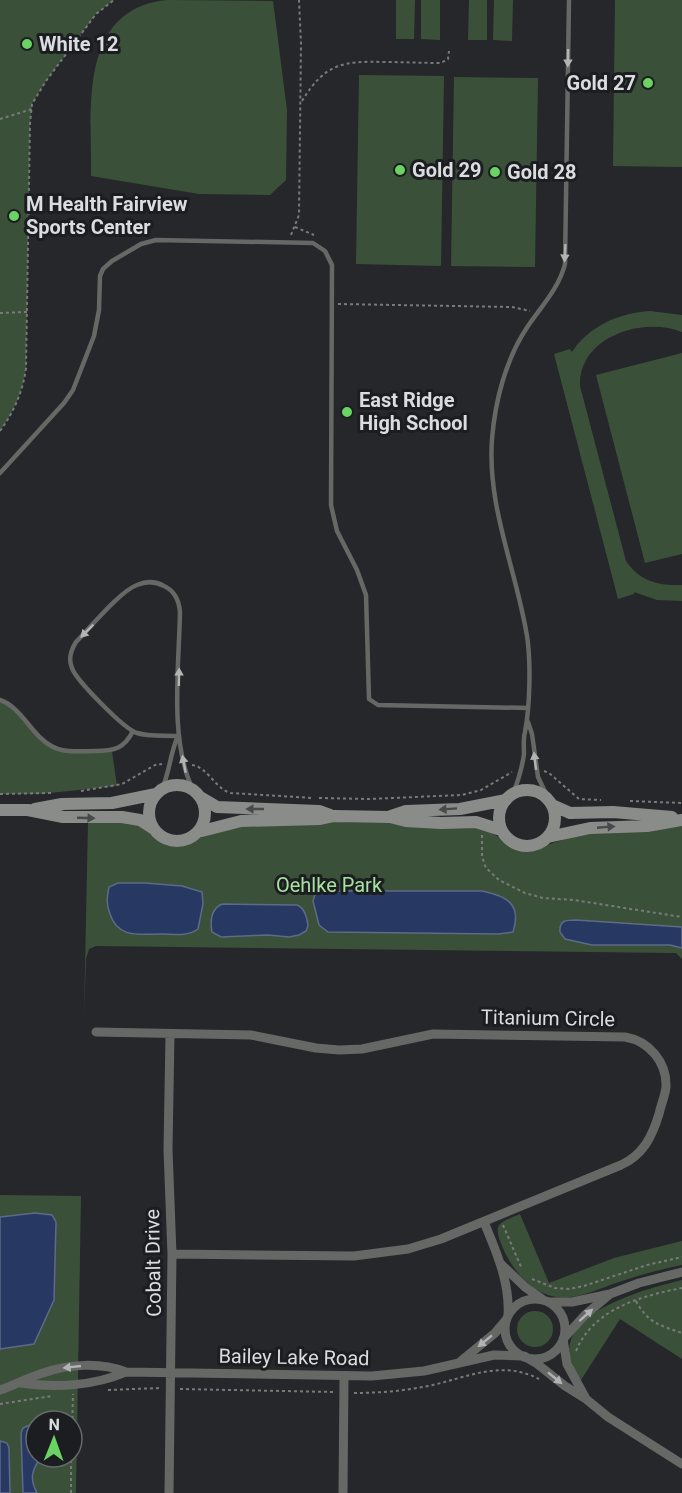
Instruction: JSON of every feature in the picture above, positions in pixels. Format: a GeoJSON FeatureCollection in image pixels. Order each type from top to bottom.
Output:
{"type":"FeatureCollection","features":[{"type":"Feature","properties":{"kind":"street"},"geometry":{"type":"LineString","coordinates":[[0,810],[28,810],[62,804],[112,803],[178,785],[217,807],[319,811],[334,816]]}},
{"type":"Feature","properties":{"kind":"street"},"geometry":{"type":"LineString","coordinates":[[390,817],[406,811],[460,809],[530,790],[540,793],[550,803],[570,813],[613,812],[682,819]]}},
{"type":"Feature","properties":{"kind":"street"},"geometry":{"type":"LineString","coordinates":[[154,829],[149,811],[151,802],[159,792]]}},
{"type":"Feature","properties":{"kind":"street"},"geometry":{"type":"LineString","coordinates":[[197,794],[204,805],[205,814],[198,832]]}},
{"type":"Feature","properties":{"kind":"street"},"geometry":{"type":"LineString","coordinates":[[501,830],[499,814],[509,797]]}},
{"type":"Feature","properties":{"kind":"street"},"geometry":{"type":"LineString","coordinates":[[548,837],[555,822],[550,803]]}},
{"type":"Feature","properties":{"kind":"street"},"geometry":{"type":"LineString","coordinates":[[28,810],[63,817],[122,817],[140,820],[167,839],[175,841],[191,837],[198,832],[241,821],[320,819],[334,816],[390,817],[429,822],[476,822],[501,830],[514,843],[523,846],[532,846],[548,837],[590,828],[647,825],[682,819]]}},
{"type":"Feature","properties":{"kind":"street","name":"Titanium Circle"},"geometry":{"type":"LineString","coordinates":[[96,1032],[251,1035],[316,1048],[339,1050],[362,1049],[416,1037],[442,1034],[625,1037],[649,1048],[662,1065],[666,1088],[654,1131],[642,1149],[625,1163],[484,1222],[418,1247],[377,1255],[172,1254]]}},
{"type":"Feature","properties":{"kind":"street","name":"Cobalt Drive"},"geometry":{"type":"LineString","coordinates":[[170,1034],[168,1150],[172,1254],[170,1493]]}},
{"type":"Feature","properties":{"kind":"street"},"geometry":{"type":"LineString","coordinates":[[484,1222],[501,1265],[508,1298],[506,1330],[508,1341],[515,1350],[586,1399],[608,1418],[682,1464]]}},
{"type":"Feature","properties":{"kind":"street"},"geometry":{"type":"LineString","coordinates":[[501,1265],[528,1290],[556,1308],[562,1317],[565,1327],[567,1364],[586,1399]]}},
{"type":"Feature","properties":{"kind":"street"},"geometry":{"type":"LineString","coordinates":[[508,1318],[514,1308],[524,1301],[537,1299],[547,1302],[572,1302],[610,1294],[639,1283],[682,1272]]}},
{"type":"Feature","properties":{"kind":"street"},"geometry":{"type":"LineString","coordinates":[[524,1356],[537,1359],[548,1356],[558,1348],[585,1315],[610,1294]]}},
{"type":"Feature","properties":{"kind":"street","name":"Bailey Lake Road"},"geometry":{"type":"LineString","coordinates":[[460,1362],[495,1333],[508,1318]]}},
{"type":"Feature","properties":{"kind":"street","name":"Bailey Lake Road"},"geometry":{"type":"LineString","coordinates":[[0,1390],[41,1373],[69,1367],[107,1366],[126,1372],[344,1376],[410,1374],[499,1354],[524,1356]]}},
{"type":"Feature","properties":{"kind":"street","name":"Bailey Lake Road"},"geometry":{"type":"LineString","coordinates":[[21,1383],[54,1386],[106,1379],[126,1372]]}},
{"type":"Feature","properties":{"kind":"street"},"geometry":{"type":"LineString","coordinates":[[343,1493],[344,1376]]}},
{"type":"Feature","properties":{"kind":"lane"},"geometry":{"type":"LineString","coordinates":[[550,803],[538,777],[528,720],[526,635],[495,507],[491,473],[493,429],[499,395],[511,359],[526,328],[559,280],[565,264],[568,0]]}},
{"type":"Feature","properties":{"kind":"lane"},"geometry":{"type":"LineString","coordinates":[[0,472],[64,403],[73,390],[94,336],[99,310],[100,276],[107,264],[141,244],[156,240],[313,243],[327,254],[332,265],[331,505],[338,531],[366,595],[369,699],[378,705],[528,708]]}},
{"type":"Feature","properties":{"kind":"lane"},"geometry":{"type":"LineString","coordinates":[[178,736],[150,735],[133,731],[120,722],[75,674],[70,665],[70,656],[76,642],[135,585],[151,582],[162,585],[177,598],[180,606],[178,736],[185,770],[197,794]]}},
{"type":"Feature","properties":{"kind":"lane"},"geometry":{"type":"LineString","coordinates":[[0,700],[15,709],[47,743],[62,750],[114,751],[125,745],[133,731]]}},
{"type":"Feature","properties":{"kind":"lane"},"geometry":{"type":"LineString","coordinates":[[509,797],[521,771],[524,733],[528,720]]}},
{"type":"Feature","properties":{"kind":"lane"},"geometry":{"type":"LineString","coordinates":[[159,792],[169,774],[172,749],[178,736]]}},
{"type":"Feature","properties":{"kind":"path"},"geometry":{"type":"LineString","coordinates":[[0,431],[15,405],[24,379],[32,104],[88,24],[96,14],[114,0]]}},
{"type":"Feature","properties":{"kind":"path"},"geometry":{"type":"LineString","coordinates":[[291,241],[299,215],[301,44],[299,0]]}},
{"type":"Feature","properties":{"kind":"path"},"geometry":{"type":"LineString","coordinates":[[300,104],[314,83],[340,64],[358,61],[441,63],[448,59],[450,51]]}},
{"type":"Feature","properties":{"kind":"path"},"geometry":{"type":"LineString","coordinates":[[0,119],[32,109]]}},
{"type":"Feature","properties":{"kind":"path"},"geometry":{"type":"LineString","coordinates":[[332,304],[512,307],[521,308],[536,315]]}},
{"type":"Feature","properties":{"kind":"path"},"geometry":{"type":"LineString","coordinates":[[0,313],[27,312]]}},
{"type":"Feature","properties":{"kind":"path"},"geometry":{"type":"LineString","coordinates":[[78,791],[122,784],[155,765],[164,764]]}},
{"type":"Feature","properties":{"kind":"path"},"geometry":{"type":"LineString","coordinates":[[196,765],[219,787],[231,793],[338,799],[462,795],[481,790],[516,771]]}},
{"type":"Feature","properties":{"kind":"path"},"geometry":{"type":"LineString","coordinates":[[544,771],[579,799],[602,800]]}},
{"type":"Feature","properties":{"kind":"path"},"geometry":{"type":"LineString","coordinates":[[0,794],[60,793]]}},
{"type":"Feature","properties":{"kind":"path"},"geometry":{"type":"LineString","coordinates":[[625,800],[682,802]]}},
{"type":"Feature","properties":{"kind":"path"},"geometry":{"type":"LineString","coordinates":[[482,831],[482,857],[486,868],[499,880],[525,893],[538,897],[574,900],[682,917]]}},
{"type":"Feature","properties":{"kind":"path"},"geometry":{"type":"LineString","coordinates":[[504,1228],[516,1258],[526,1274],[551,1286],[569,1289],[682,1257]]}},
{"type":"Feature","properties":{"kind":"path"},"geometry":{"type":"LineString","coordinates":[[575,1356],[582,1337],[613,1310],[682,1288]]}},
{"type":"Feature","properties":{"kind":"path"},"geometry":{"type":"LineString","coordinates":[[636,1301],[643,1313],[654,1323],[682,1333]]}},
{"type":"Feature","properties":{"kind":"path"},"geometry":{"type":"LineString","coordinates":[[107,1390],[376,1392],[426,1387],[496,1369],[520,1372],[539,1379]]}},
{"type":"Feature","properties":{"kind":"path"},"geometry":{"type":"LineString","coordinates":[[64,1395],[73,1394],[73,1409]]}},
{"type":"Feature","properties":{"kind":"path"},"geometry":{"type":"LineString","coordinates":[[0,1404],[53,1396]]}},
{"type":"Feature","properties":{"kind":"path"},"geometry":{"type":"LineString","coordinates":[[71,1469],[71,1493]]}},
{"type":"Feature","properties":{"kind":"green space","name":"M Health Fairview Sports Center"},"geometry":{"type":"Polygon","coordinates":[[[0,0],[114,0],[96,14],[46,81],[32,104],[26,368],[17,401],[0,431],[0,0]]]}},
{"type":"Feature","properties":{"kind":"green space"},"geometry":{"type":"Polygon","coordinates":[[[167,0],[273,1],[287,110],[286,180],[270,195],[199,194],[91,176],[92,94],[96,67],[104,43],[117,22],[138,7],[167,0]]]}},
{"type":"Feature","properties":{"kind":"green space"},"geometry":{"type":"Polygon","coordinates":[[[396,0],[415,0],[414,39],[396,39],[396,0]]]}},
{"type":"Feature","properties":{"kind":"green space"},"geometry":{"type":"Polygon","coordinates":[[[421,0],[440,0],[440,40],[421,39],[421,0]]]}},
{"type":"Feature","properties":{"kind":"green space"},"geometry":{"type":"Polygon","coordinates":[[[469,0],[487,0],[487,40],[468,40],[469,0]]]}},
{"type":"Feature","properties":{"kind":"green space"},"geometry":{"type":"Polygon","coordinates":[[[494,0],[513,0],[512,41],[493,40],[494,0]]]}},
{"type":"Feature","properties":{"kind":"green space","name":"Gold 27"},"geometry":{"type":"Polygon","coordinates":[[[615,0],[682,0],[682,167],[613,166],[615,0]]]}},
{"type":"Feature","properties":{"kind":"green space","name":"Gold 29"},"geometry":{"type":"Polygon","coordinates":[[[359,75],[444,76],[441,266],[356,264],[359,75]]]}},
{"type":"Feature","properties":{"kind":"green space","name":"Gold 28"},"geometry":{"type":"Polygon","coordinates":[[[454,77],[538,78],[535,267],[451,266],[454,77]]]}},
{"type":"Feature","properties":{"kind":"green space"},"geometry":{"type":"Polygon","coordinates":[[[650,311],[682,315],[682,332],[649,327],[632,329],[616,335],[601,343],[590,355],[582,369],[580,386],[626,561],[643,578],[650,581],[682,585],[682,601],[657,600],[634,592],[634,594],[618,599],[554,354],[570,349],[572,352],[587,335],[606,322],[638,312],[650,311]]]}},
{"type":"Feature","properties":{"kind":"green space"},"geometry":{"type":"Polygon","coordinates":[[[682,353],[682,554],[645,563],[596,375],[682,353]]]}},
{"type":"Feature","properties":{"kind":"green space"},"geometry":{"type":"Polygon","coordinates":[[[0,700],[12,708],[48,742],[66,749],[112,751],[117,786],[40,794],[0,794],[0,700]]]}},
{"type":"Feature","properties":{"kind":"green space","name":"Oehlke Park"},"geometry":{"type":"Polygon","coordinates":[[[121,820],[139,825],[157,839],[170,844],[185,843],[240,826],[355,822],[470,826],[491,832],[511,846],[524,850],[588,832],[682,826],[682,959],[676,953],[96,946],[89,949],[86,959],[84,1017],[88,821],[121,820]]]}},
{"type":"Feature","properties":{"kind":"green space"},"geometry":{"type":"Polygon","coordinates":[[[0,1195],[81,1196],[77,1409],[24,1409],[24,1469],[76,1469],[76,1493],[0,1493],[0,1195]]]}},
{"type":"Feature","properties":{"kind":"green space"},"geometry":{"type":"Polygon","coordinates":[[[520,1214],[549,1283],[614,1258],[682,1241],[682,1265],[577,1296],[548,1295],[528,1284],[520,1275],[507,1256],[499,1238],[500,1224],[520,1214]]]}},
{"type":"Feature","properties":{"kind":"green space"},"geometry":{"type":"Polygon","coordinates":[[[682,1280],[682,1359],[620,1319],[581,1380],[570,1358],[571,1340],[581,1324],[598,1310],[620,1300],[642,1291],[682,1280]]]}},
{"type":"Feature","properties":{"kind":"green space"},"geometry":{"type":"Polygon","coordinates":[[[535,1311],[548,1316],[553,1329],[548,1342],[535,1347],[522,1342],[517,1329],[522,1316],[535,1311]]]}},
{"type":"Feature","properties":{"kind":"water"},"geometry":{"type":"Polygon","coordinates":[[[118,883],[182,886],[202,892],[203,904],[198,929],[185,934],[145,934],[131,933],[118,928],[108,907],[109,887],[118,883]]]}},
{"type":"Feature","properties":{"kind":"water"},"geometry":{"type":"Polygon","coordinates":[[[321,891],[482,891],[499,896],[510,903],[514,908],[515,922],[513,932],[498,934],[328,932],[319,925],[313,901],[315,894],[321,891]]]}},
{"type":"Feature","properties":{"kind":"water"},"geometry":{"type":"Polygon","coordinates":[[[222,904],[297,905],[304,911],[308,926],[306,931],[289,937],[268,935],[221,937],[212,932],[211,924],[213,912],[222,904]]]}},
{"type":"Feature","properties":{"kind":"water"},"geometry":{"type":"Polygon","coordinates":[[[576,920],[682,927],[682,948],[670,945],[592,945],[565,939],[560,932],[562,923],[576,920]]]}},
{"type":"Feature","properties":{"kind":"water"},"geometry":{"type":"Polygon","coordinates":[[[35,1213],[52,1215],[56,1222],[54,1300],[34,1344],[0,1349],[0,1217],[35,1213]]]}},
{"type":"Feature","properties":{"kind":"water"},"geometry":{"type":"Polygon","coordinates":[[[23,1428],[24,1469],[34,1469],[33,1483],[37,1493],[23,1493],[21,1433],[23,1428]]]}},
{"type":"Feature","properties":{"kind":"water"},"geometry":{"type":"Polygon","coordinates":[[[0,1441],[7,1443],[9,1448],[10,1493],[0,1493],[0,1441]]]}},
{"type":"Feature","properties":{"kind":"place","name":"White 12"},"geometry":{"type":"Point","coordinates":[27,44]}},
{"type":"Feature","properties":{"kind":"place","name":"Gold 27"},"geometry":{"type":"Point","coordinates":[648,83]}},
{"type":"Feature","properties":{"kind":"place","name":"Gold 29"},"geometry":{"type":"Point","coordinates":[400,170]}},
{"type":"Feature","properties":{"kind":"place","name":"Gold 28"},"geometry":{"type":"Point","coordinates":[495,172]}},
{"type":"Feature","properties":{"kind":"place","name":"M Health Fairview Sports Center"},"geometry":{"type":"Point","coordinates":[14,216]}},
{"type":"Feature","properties":{"kind":"place","name":"East Ridge High School"},"geometry":{"type":"Point","coordinates":[347,412]}}]}
